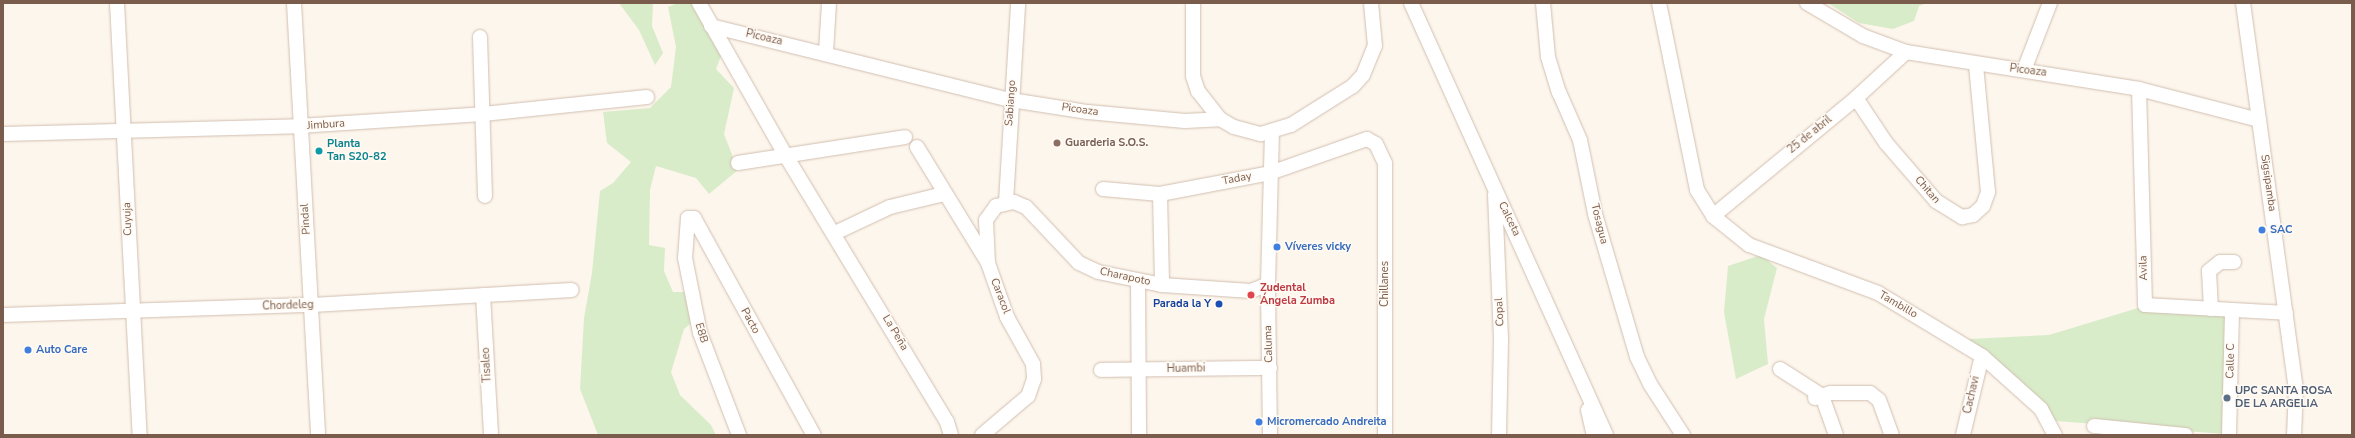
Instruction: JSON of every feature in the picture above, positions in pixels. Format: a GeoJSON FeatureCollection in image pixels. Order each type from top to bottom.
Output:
{"type":"FeatureCollection","features":[{"type":"Feature","properties":{"kind":"street","name":"Cuyuja"},"geometry":{"type":"LineString","coordinates":[[118,3],[132,312],[140,435]]}},
{"type":"Feature","properties":{"kind":"street","name":"Pindal"},"geometry":{"type":"LineString","coordinates":[[294,3],[299,126],[312,306],[318,435]]}},
{"type":"Feature","properties":{"kind":"street","name":"La Peña"},"geometry":{"type":"LineString","coordinates":[[699,3],[786,156],[835,233],[947,422],[951,435]]}},
{"type":"Feature","properties":{"kind":"street"},"geometry":{"type":"LineString","coordinates":[[826,52],[829,3]]}},
{"type":"Feature","properties":{"kind":"street","name":"Sabiango"},"geometry":{"type":"LineString","coordinates":[[1006,202],[1018,3]]}},
{"type":"Feature","properties":{"kind":"street"},"geometry":{"type":"LineString","coordinates":[[1193,3],[1193,76],[1205,103],[1220,119]]}},
{"type":"Feature","properties":{"kind":"street","name":"Picoaza"},"geometry":{"type":"LineString","coordinates":[[711,26],[826,52],[1011,100],[1103,114],[1186,121],[1220,119],[1252,133],[1272,133],[1347,90],[1363,75],[1376,37],[1371,3]]}},
{"type":"Feature","properties":{"kind":"street","name":"Calceta"},"geometry":{"type":"LineString","coordinates":[[1411,3],[1606,435]]}},
{"type":"Feature","properties":{"kind":"street","name":"Tosagua"},"geometry":{"type":"LineString","coordinates":[[1543,3],[1548,57],[1559,92],[1580,140],[1595,214],[1637,357],[1650,384],[1683,435]]}},
{"type":"Feature","properties":{"kind":"street","name":"Tambillo"},"geometry":{"type":"LineString","coordinates":[[1659,3],[1697,190],[1713,216],[1749,245],[1878,293],[1982,356],[2040,409],[2055,435]]}},
{"type":"Feature","properties":{"kind":"street","name":"Picoaza"},"geometry":{"type":"LineString","coordinates":[[1807,3],[1863,36],[1906,52],[1976,66],[2024,70],[2139,89],[2259,120]]}},
{"type":"Feature","properties":{"kind":"street"},"geometry":{"type":"LineString","coordinates":[[2024,70],[2050,3]]}},
{"type":"Feature","properties":{"kind":"street","name":"Sigsipamba"},"geometry":{"type":"LineString","coordinates":[[2243,3],[2296,388],[2294,435]]}},
{"type":"Feature","properties":{"kind":"street"},"geometry":{"type":"LineString","coordinates":[[480,37],[485,196]]}},
{"type":"Feature","properties":{"kind":"street","name":"25 de abril"},"geometry":{"type":"LineString","coordinates":[[1713,216],[1856,98],[1906,52]]}},
{"type":"Feature","properties":{"kind":"street","name":"Chitan"},"geometry":{"type":"LineString","coordinates":[[1856,98],[1886,142],[1936,202],[1962,217],[1973,215],[1983,206],[1988,192],[1976,66]]}},
{"type":"Feature","properties":{"kind":"street","name":"Avila"},"geometry":{"type":"LineString","coordinates":[[2139,89],[2145,305],[2286,313]]}},
{"type":"Feature","properties":{"kind":"street","name":"Jimbura"},"geometry":{"type":"LineString","coordinates":[[3,134],[125,133],[299,126],[483,114],[647,97]]}},
{"type":"Feature","properties":{"kind":"street","name":"Caluma"},"geometry":{"type":"LineString","coordinates":[[1270,435],[1268,284],[1272,133]]}},
{"type":"Feature","properties":{"kind":"street"},"geometry":{"type":"LineString","coordinates":[[738,163],[905,137]]}},
{"type":"Feature","properties":{"kind":"street","name":"Taday"},"geometry":{"type":"LineString","coordinates":[[1103,189],[1160,194],[1270,172],[1367,139]]}},
{"type":"Feature","properties":{"kind":"street","name":"Chillanes"},"geometry":{"type":"LineString","coordinates":[[1367,139],[1380,149],[1385,163],[1385,435]]}},
{"type":"Feature","properties":{"kind":"street","name":"Caracol"},"geometry":{"type":"LineString","coordinates":[[917,147],[944,194],[988,262],[1005,311],[1033,364],[1034,379],[1024,402],[982,435]]}},
{"type":"Feature","properties":{"kind":"street","name":"Copal"},"geometry":{"type":"LineString","coordinates":[[1494,188],[1501,340],[1499,435]]}},
{"type":"Feature","properties":{"kind":"street"},"geometry":{"type":"LineString","coordinates":[[835,233],[890,207],[944,194]]}},
{"type":"Feature","properties":{"kind":"street"},"geometry":{"type":"LineString","coordinates":[[1160,194],[1162,285]]}},
{"type":"Feature","properties":{"kind":"street"},"geometry":{"type":"LineString","coordinates":[[988,262],[986,220],[993,209],[1006,202]]}},
{"type":"Feature","properties":{"kind":"street","name":"Charapoto"},"geometry":{"type":"LineString","coordinates":[[1006,202],[1026,207],[1079,263],[1098,272],[1162,285],[1252,291],[1268,284]]}},
{"type":"Feature","properties":{"kind":"street","name":"Pacto"},"geometry":{"type":"LineString","coordinates":[[687,226],[688,218],[694,218],[814,435]]}},
{"type":"Feature","properties":{"kind":"street","name":"E8B"},"geometry":{"type":"LineString","coordinates":[[687,226],[685,258],[700,333],[739,435]]}},
{"type":"Feature","properties":{"kind":"street"},"geometry":{"type":"LineString","coordinates":[[2210,309],[2209,271],[2220,262],[2234,262]]}},
{"type":"Feature","properties":{"kind":"street"},"geometry":{"type":"LineString","coordinates":[[1138,281],[1140,370],[1139,435]]}},
{"type":"Feature","properties":{"kind":"street","name":"Chordeleg"},"geometry":{"type":"LineString","coordinates":[[3,315],[312,306],[483,294],[572,290]]}},
{"type":"Feature","properties":{"kind":"street","name":"Tisaleo"},"geometry":{"type":"LineString","coordinates":[[483,294],[491,435]]}},
{"type":"Feature","properties":{"kind":"street","name":"Calle C"},"geometry":{"type":"LineString","coordinates":[[2229,435],[2232,311]]}},
{"type":"Feature","properties":{"kind":"street","name":"Cachavi"},"geometry":{"type":"LineString","coordinates":[[1963,435],[1982,356]]}},
{"type":"Feature","properties":{"kind":"street","name":"Huambi"},"geometry":{"type":"LineString","coordinates":[[1101,370],[1270,368]]}},
{"type":"Feature","properties":{"kind":"street"},"geometry":{"type":"LineString","coordinates":[[1780,369],[1818,397],[1836,435]]}},
{"type":"Feature","properties":{"kind":"street"},"geometry":{"type":"LineString","coordinates":[[1581,380],[1594,435]]}},
{"type":"Feature","properties":{"kind":"street"},"geometry":{"type":"LineString","coordinates":[[1818,397],[1870,393],[1878,400],[1892,435]]}},
{"type":"Feature","properties":{"kind":"street"},"geometry":{"type":"LineString","coordinates":[[2094,426],[2186,435]]}},
{"type":"Feature","properties":{"kind":"green space"},"geometry":{"type":"Polygon","coordinates":[[[619,3],[653,3],[652,26],[663,53],[655,65],[639,30],[619,3]]]}},
{"type":"Feature","properties":{"kind":"green space"},"geometry":{"type":"Polygon","coordinates":[[[678,3],[699,3],[725,46],[716,69],[734,88],[724,134],[738,170],[709,194],[696,178],[656,166],[650,190],[649,245],[665,248],[664,271],[673,292],[690,292],[695,320],[684,329],[671,372],[680,395],[711,425],[716,435],[598,435],[580,389],[584,318],[592,273],[600,191],[613,183],[631,162],[607,143],[603,112],[650,108],[671,87],[676,47],[668,7],[678,3]]]}},
{"type":"Feature","properties":{"kind":"green space"},"geometry":{"type":"Polygon","coordinates":[[[1828,3],[1927,3],[1919,6],[1914,21],[1893,29],[1859,23],[1828,3]]]}},
{"type":"Feature","properties":{"kind":"green space"},"geometry":{"type":"Polygon","coordinates":[[[1761,255],[1777,268],[1764,319],[1768,364],[1736,379],[1724,312],[1728,266],[1761,255]]]}},
{"type":"Feature","properties":{"kind":"green space"},"geometry":{"type":"Polygon","coordinates":[[[2138,308],[2229,314],[2225,434],[2056,421],[2020,380],[1968,343],[1969,339],[2049,335],[2138,308]]]}},
{"type":"Feature","properties":{"kind":"place","name":"Guarderia S.O.S."},"geometry":{"type":"Point","coordinates":[1057,143]}},
{"type":"Feature","properties":{"kind":"place","name":"Planta Tan S20-82"},"geometry":{"type":"Point","coordinates":[319,151]}},
{"type":"Feature","properties":{"kind":"place","name":"SAC"},"geometry":{"type":"Point","coordinates":[2262,230]}},
{"type":"Feature","properties":{"kind":"place","name":"Víveres vicky"},"geometry":{"type":"Point","coordinates":[1277,247]}},
{"type":"Feature","properties":{"kind":"place","name":"Zudental Ángela Zumba"},"geometry":{"type":"Point","coordinates":[1251,295]}},
{"type":"Feature","properties":{"kind":"place","name":"Parada la Y"},"geometry":{"type":"Point","coordinates":[1219,304]}},
{"type":"Feature","properties":{"kind":"place","name":"Auto Care"},"geometry":{"type":"Point","coordinates":[28,350]}},
{"type":"Feature","properties":{"kind":"place","name":"UPC SANTA ROSA DE LA ARGELIA"},"geometry":{"type":"Point","coordinates":[2227,398]}},
{"type":"Feature","properties":{"kind":"place","name":"Micromercado Andreita"},"geometry":{"type":"Point","coordinates":[1259,422]}}]}
